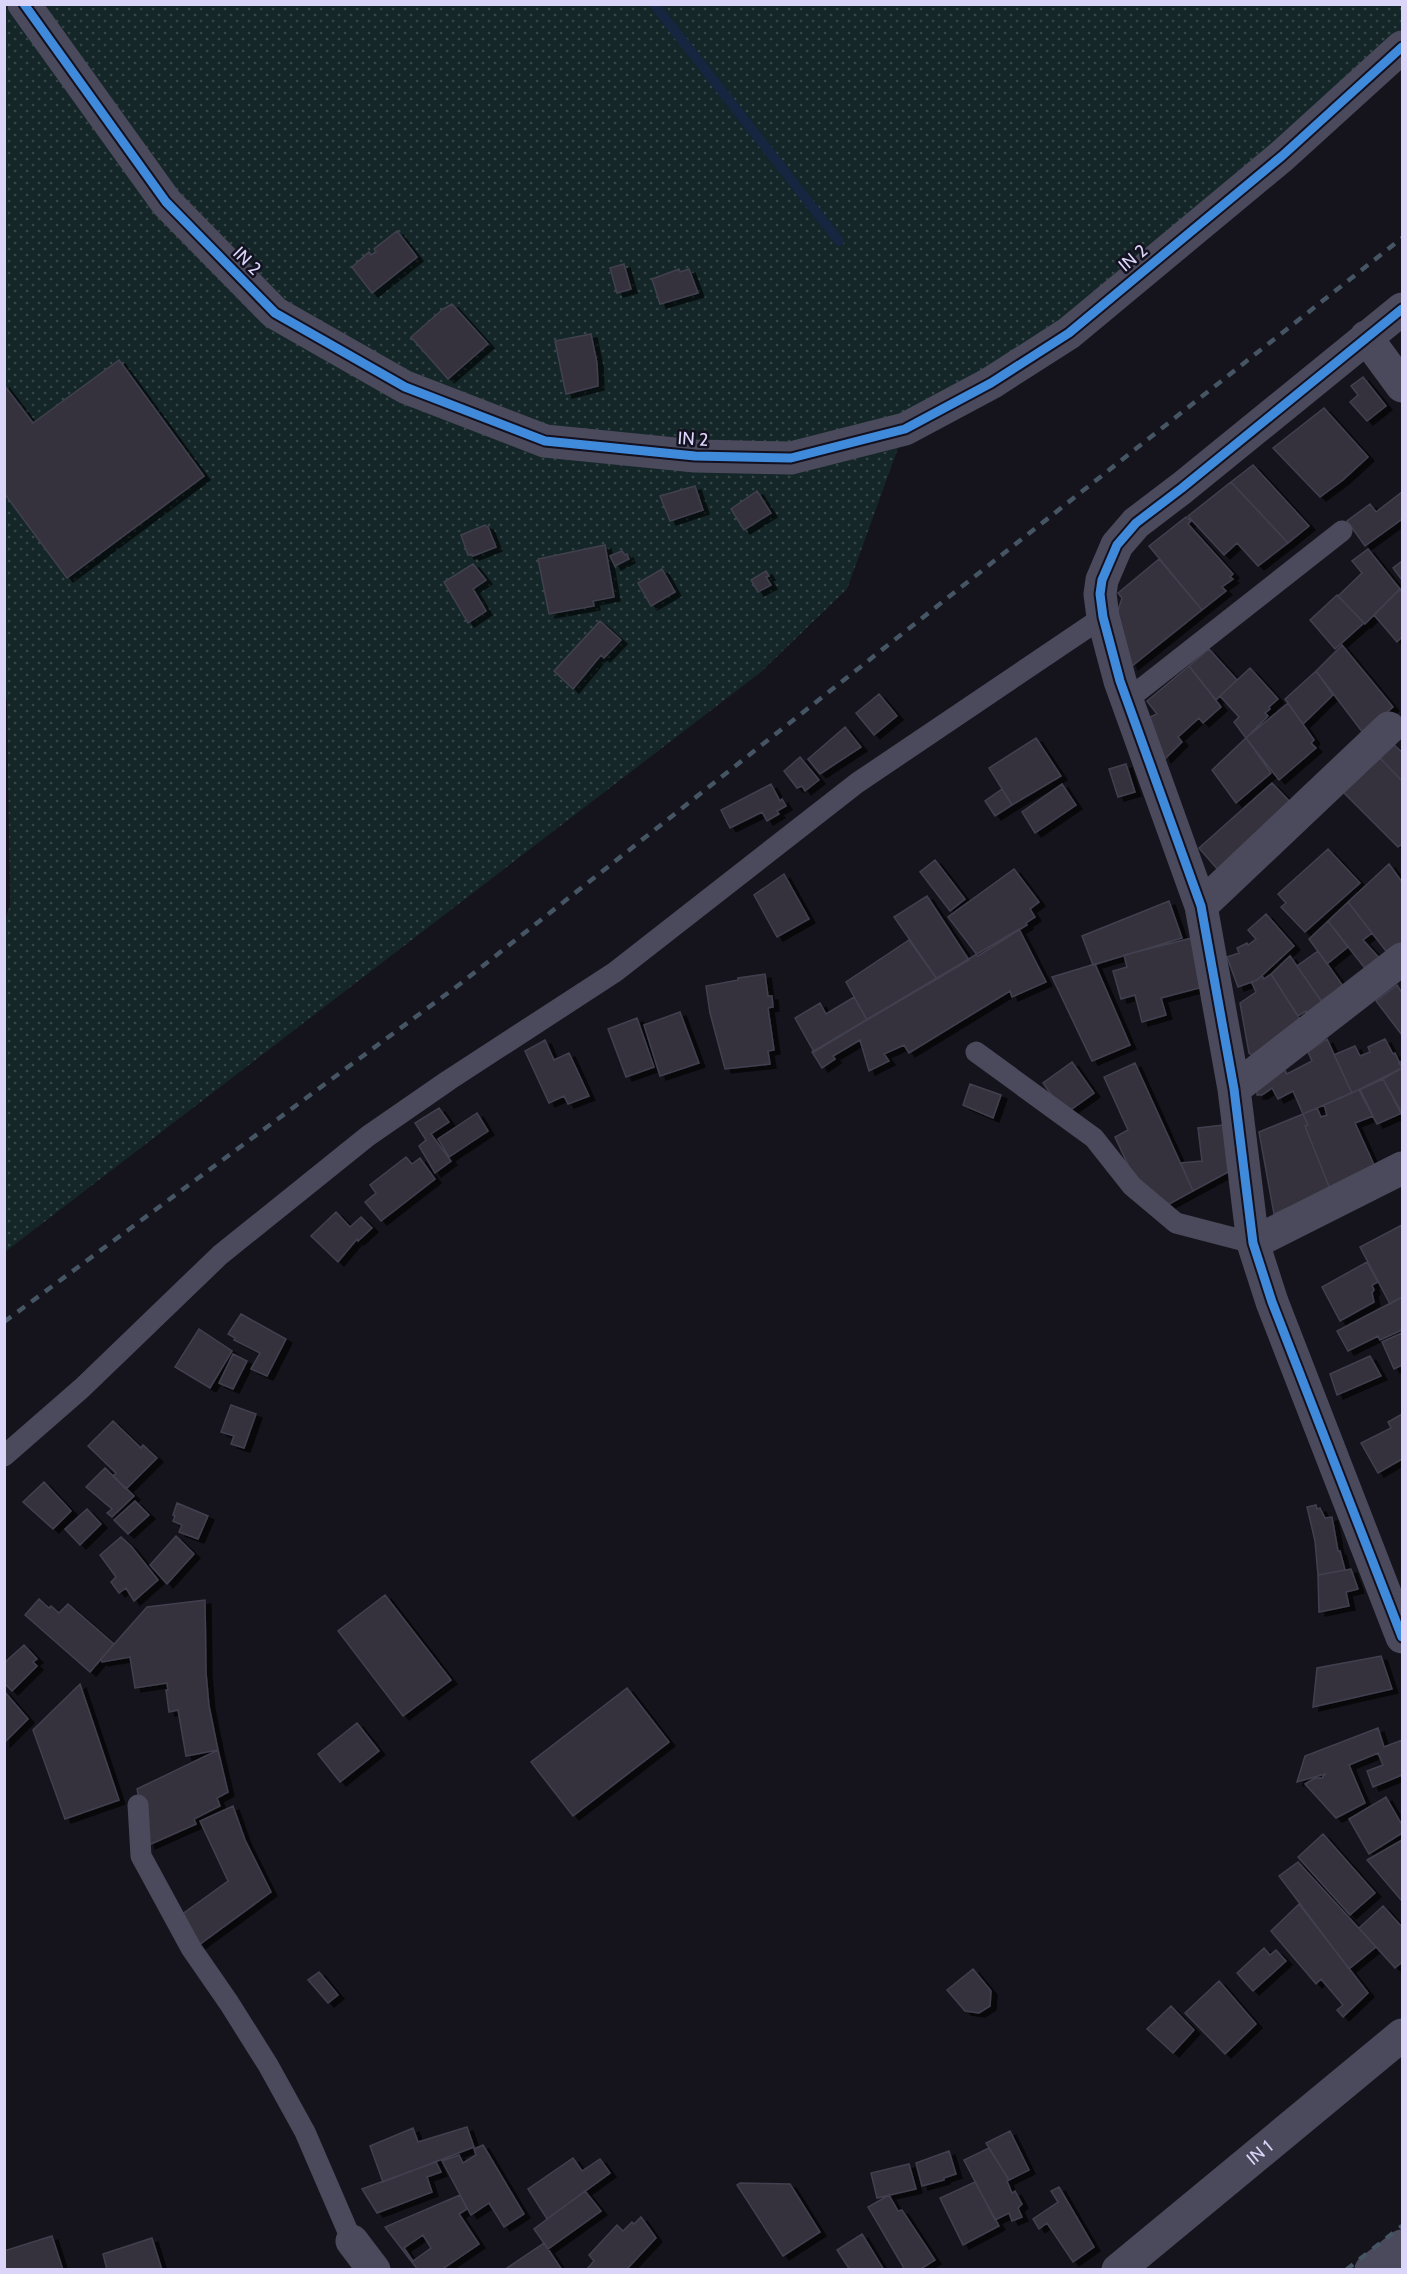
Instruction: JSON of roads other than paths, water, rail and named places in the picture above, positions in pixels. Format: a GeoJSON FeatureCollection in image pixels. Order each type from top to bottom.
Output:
{"type":"FeatureCollection","features":[{"type":"Feature","properties":{"kind":"street","name":"IN 2"},"geometry":{"type":"LineString","coordinates":[[24,4],[166,202],[275,313],[405,387],[545,441],[695,456],[791,458],[905,429],[992,383],[1069,333],[1282,156],[1402,47]]}},
{"type":"Feature","properties":{"kind":"street"},"geometry":{"type":"LineString","coordinates":[[1402,309],[1136,523],[1117,545],[1102,580],[1100,594],[1103,617],[1127,700],[1201,906],[1234,1089],[1253,1243],[1272,1302],[1402,1637]]}},
{"type":"Feature","properties":{"kind":"street"},"geometry":{"type":"LineString","coordinates":[[1365,337],[1402,386]]}},
{"type":"Feature","properties":{"kind":"street"},"geometry":{"type":"LineString","coordinates":[[1201,906],[1389,728]]}},
{"type":"Feature","properties":{"kind":"street"},"geometry":{"type":"LineString","coordinates":[[1234,1089],[1402,959]]}},
{"type":"Feature","properties":{"kind":"street"},"geometry":{"type":"LineString","coordinates":[[1253,1243],[1402,1168]]}},
{"type":"Feature","properties":{"kind":"street","name":"IN 1"},"geometry":{"type":"LineString","coordinates":[[1118,2270],[1402,2035]]}},
{"type":"Feature","properties":{"kind":"street"},"geometry":{"type":"LineString","coordinates":[[352,2241],[374,2270]]}},
{"type":"Feature","properties":{"kind":"street"},"geometry":{"type":"LineString","coordinates":[[1371,2270],[1402,2246]]}},
{"type":"Feature","properties":{"kind":"lane"},"geometry":{"type":"LineString","coordinates":[[1127,700],[1342,531]]}},
{"type":"Feature","properties":{"kind":"lane"},"geometry":{"type":"LineString","coordinates":[[4,1456],[82,1388],[220,1256],[368,1137],[449,1080],[615,972],[857,783],[1103,617]]}},
{"type":"Feature","properties":{"kind":"lane"},"geometry":{"type":"LineString","coordinates":[[976,1052],[1094,1138],[1132,1186],[1176,1223],[1253,1243]]}},
{"type":"Feature","properties":{"kind":"lane"},"geometry":{"type":"LineString","coordinates":[[138,1804],[141,1856],[191,1948],[229,2002],[305,2132],[352,2241]]}},
{"type":"Feature","properties":{"kind":"waterway"},"geometry":{"type":"LineString","coordinates":[[654,4],[839,241]]}},
{"type":"Feature","properties":{"kind":"railway"},"geometry":{"type":"LineString","coordinates":[[4,1322],[460,984],[1402,238]]}},
{"type":"Feature","properties":{"kind":"railway"},"geometry":{"type":"LineString","coordinates":[[1346,2270],[1402,2226]]}}]}
